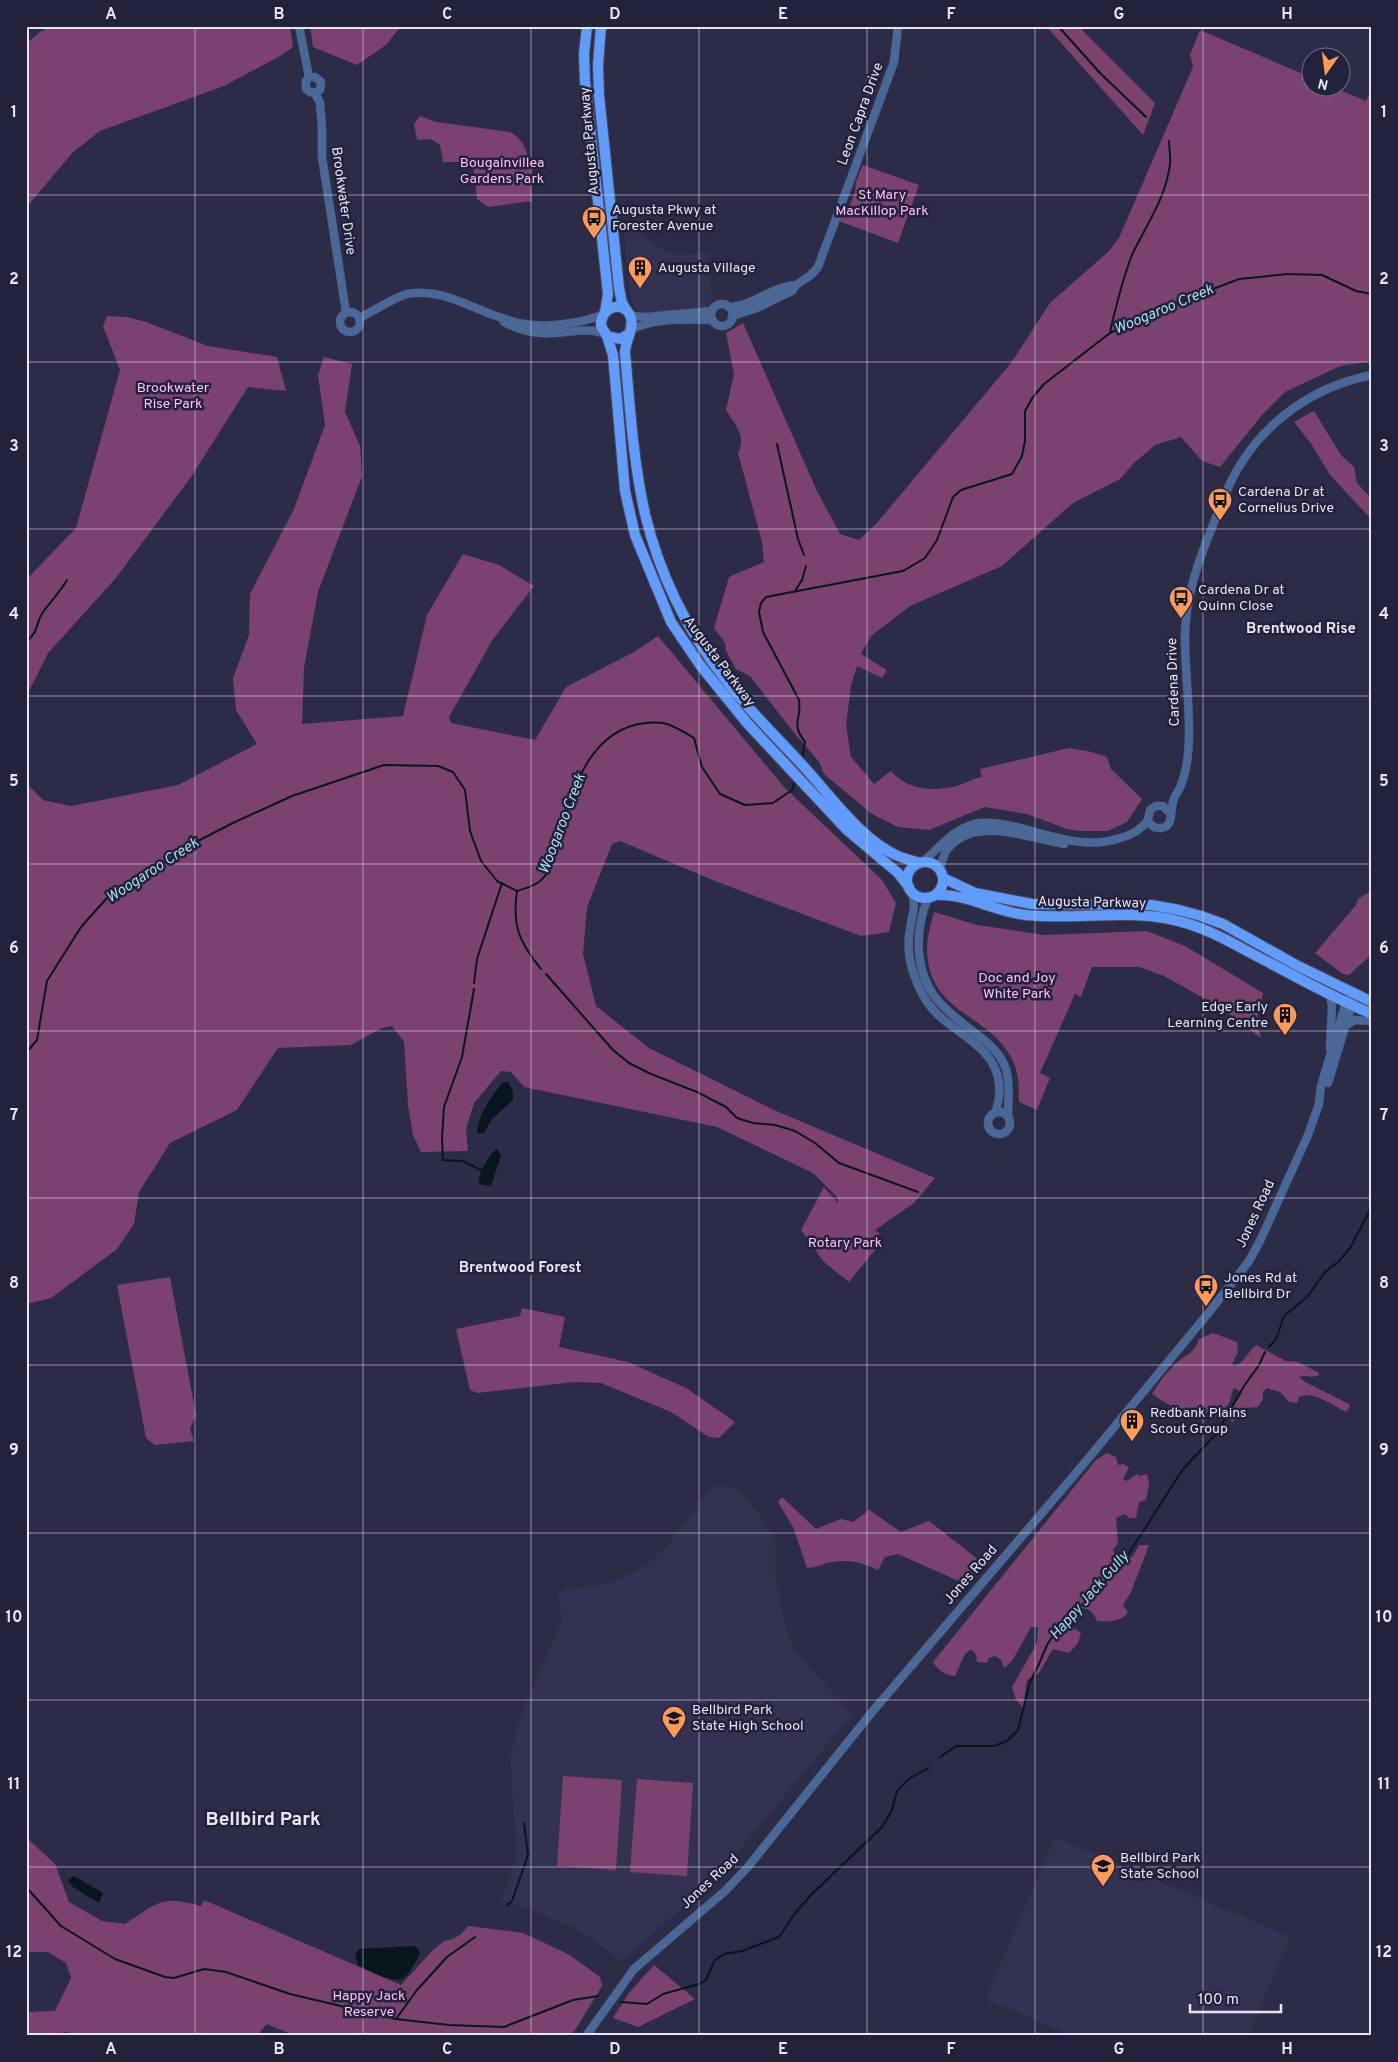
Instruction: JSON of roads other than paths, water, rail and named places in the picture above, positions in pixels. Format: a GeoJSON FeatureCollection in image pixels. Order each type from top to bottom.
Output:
{"type":"FeatureCollection","features":[{"type":"Feature","properties":{"kind":"main road","name":"Augusta Parkway"},"geometry":{"type":"LineString","coordinates":[[587,26],[584,54],[585,81],[608,294],[604,313]]}},
{"type":"Feature","properties":{"kind":"main road","name":"Augusta Parkway"},"geometry":{"type":"LineString","coordinates":[[601,26],[598,64],[601,114],[619,288],[622,303],[629,314]]}},
{"type":"Feature","properties":{"kind":"main road"},"geometry":{"type":"LineString","coordinates":[[614,307],[629,314],[629,332],[620,339],[606,335],[601,326],[604,313],[614,307]]}},
{"type":"Feature","properties":{"kind":"main road","name":"Augusta Parkway"},"geometry":{"type":"LineString","coordinates":[[629,332],[625,353],[639,482],[645,514],[662,570],[679,606],[705,651],[737,694],[821,786],[874,840],[899,857],[921,863]]}},
{"type":"Feature","properties":{"kind":"main road","name":"Augusta Parkway"},"geometry":{"type":"LineString","coordinates":[[606,335],[613,355],[625,491],[635,535],[671,622],[721,692],[760,736],[847,830],[898,873],[910,889]]}},
{"type":"Feature","properties":{"kind":"main road"},"geometry":{"type":"LineString","coordinates":[[921,863],[935,865],[941,874],[941,888],[931,896],[919,897],[910,889],[908,876],[910,870],[921,863]]}},
{"type":"Feature","properties":{"kind":"main road","name":"Augusta Parkway"},"geometry":{"type":"LineString","coordinates":[[941,874],[975,893],[1032,904],[1151,905],[1202,916],[1230,928],[1298,966],[1354,994]]}},
{"type":"Feature","properties":{"kind":"main road","name":"Augusta Parkway"},"geometry":{"type":"LineString","coordinates":[[931,896],[956,895],[1001,911],[1026,915],[1136,915],[1173,920],[1221,936],[1268,963],[1349,1004]]}},
{"type":"Feature","properties":{"kind":"main road"},"geometry":{"type":"LineString","coordinates":[[1354,994],[1372,1002]]}},
{"type":"Feature","properties":{"kind":"main road"},"geometry":{"type":"LineString","coordinates":[[1349,1004],[1372,1014]]}},
{"type":"Feature","properties":{"kind":"street"},"geometry":{"type":"LineString","coordinates":[[299,26],[309,78],[306,81],[306,89],[316,93],[320,90],[321,82],[315,77],[309,78]]}},
{"type":"Feature","properties":{"kind":"street","name":"Leon Capra Drive"},"geometry":{"type":"LineString","coordinates":[[729,307],[746,305],[787,285],[796,284],[811,275],[820,261],[894,62],[898,26]]}},
{"type":"Feature","properties":{"kind":"street","name":"Brookwater Drive"},"geometry":{"type":"LineString","coordinates":[[316,93],[320,103],[322,157],[346,312]]}},
{"type":"Feature","properties":{"kind":"street","name":"Leon Capra Drive"},"geometry":{"type":"LineString","coordinates":[[732,316],[756,308],[792,291],[796,284]]}},
{"type":"Feature","properties":{"kind":"street"},"geometry":{"type":"LineString","coordinates":[[359,318],[406,294],[429,293],[450,297],[515,322],[537,325],[586,320],[604,313]]}},
{"type":"Feature","properties":{"kind":"street"},"geometry":{"type":"LineString","coordinates":[[629,314],[647,317],[712,311],[720,305],[729,307],[732,316],[730,322],[718,325],[713,320],[712,311]]}},
{"type":"Feature","properties":{"kind":"street"},"geometry":{"type":"LineString","coordinates":[[346,312],[354,313],[359,318],[358,329],[352,332],[345,331],[341,326],[340,320],[346,312]]}},
{"type":"Feature","properties":{"kind":"street"},"geometry":{"type":"LineString","coordinates":[[489,313],[514,327],[526,331],[551,334],[587,330],[606,335]]}},
{"type":"Feature","properties":{"kind":"street"},"geometry":{"type":"LineString","coordinates":[[629,332],[648,323],[713,320]]}},
{"type":"Feature","properties":{"kind":"street","name":"Cardena Drive"},"geometry":{"type":"LineString","coordinates":[[1170,813],[1187,763],[1185,636],[1189,599],[1200,558],[1230,482],[1253,446],[1266,431],[1289,411],[1312,396],[1342,382],[1372,375]]}},
{"type":"Feature","properties":{"kind":"street"},"geometry":{"type":"LineString","coordinates":[[921,863],[956,832],[979,823],[988,822],[1007,825],[1071,841],[1107,842],[1130,835],[1139,830],[1148,820],[1150,810],[1156,806],[1163,806],[1173,800]]}},
{"type":"Feature","properties":{"kind":"street"},"geometry":{"type":"LineString","coordinates":[[941,874],[948,850],[964,836],[978,831],[1002,831],[1044,841],[1095,847],[1122,842],[1155,828],[1167,826],[1171,820],[1170,813],[1163,806]]}},
{"type":"Feature","properties":{"kind":"street"},"geometry":{"type":"LineString","coordinates":[[1148,820],[1155,828]]}},
{"type":"Feature","properties":{"kind":"street"},"geometry":{"type":"LineString","coordinates":[[910,889],[916,904],[908,945],[910,964],[917,985],[928,1004],[942,1018],[988,1055],[996,1066],[999,1098],[995,1113],[988,1122],[990,1129],[996,1133],[1003,1133],[1009,1128],[1010,1122],[1008,1117],[1008,1086],[1004,1063],[994,1048],[935,997],[925,979],[918,945],[923,914],[931,896]]}},
{"type":"Feature","properties":{"kind":"street"},"geometry":{"type":"LineString","coordinates":[[1328,993],[1332,1005],[1329,1037],[1330,1052]]}},
{"type":"Feature","properties":{"kind":"street","name":"Jones Road"},"geometry":{"type":"LineString","coordinates":[[586,2036],[634,1970],[724,1891],[747,1868],[872,1712],[1082,1466],[1237,1276],[1260,1241],[1308,1135],[1321,1094],[1321,1086],[1330,1052],[1354,994]]}},
{"type":"Feature","properties":{"kind":"street","name":"Jones Road"},"geometry":{"type":"LineString","coordinates":[[1321,1094],[1326,1088],[1349,1004]]}},
{"type":"Feature","properties":{"kind":"street"},"geometry":{"type":"LineString","coordinates":[[1344,1027],[1354,1020],[1372,1021]]}},
{"type":"Feature","properties":{"kind":"street"},"geometry":{"type":"LineString","coordinates":[[995,1113],[1004,1113],[1008,1117]]}},
{"type":"Feature","properties":{"kind":"waterway"},"geometry":{"type":"LineString","coordinates":[[1058,26],[1100,73],[1146,117]]}},
{"type":"Feature","properties":{"kind":"waterway"},"geometry":{"type":"LineString","coordinates":[[1110,332],[1128,264],[1155,211],[1168,176],[1170,164],[1169,141]]}},
{"type":"Feature","properties":{"kind":"waterway","name":"Woogaroo Creek"},"geometry":{"type":"LineString","coordinates":[[802,760],[805,742],[797,725],[800,707],[799,700],[763,632],[759,612],[761,603],[766,597],[903,571],[925,558],[937,540],[953,497],[961,490],[1012,474],[1022,456],[1025,441],[1025,411],[1033,397],[1044,384],[1110,333],[1182,301],[1239,279],[1288,274],[1322,275],[1356,291],[1372,294]]}},
{"type":"Feature","properties":{"kind":"waterway"},"geometry":{"type":"LineString","coordinates":[[777,444],[798,539],[804,555]]}},
{"type":"Feature","properties":{"kind":"waterway"},"geometry":{"type":"LineString","coordinates":[[795,591],[802,580],[806,566]]}},
{"type":"Feature","properties":{"kind":"waterway"},"geometry":{"type":"LineString","coordinates":[[26,642],[33,634],[43,612],[67,580]]}},
{"type":"Feature","properties":{"kind":"waterway","name":"Woogaroo Creek"},"geometry":{"type":"LineString","coordinates":[[26,1053],[37,1040],[47,981],[81,927],[106,899],[137,882],[188,846],[292,796],[384,765],[438,766],[453,772],[465,790],[470,831],[481,861],[497,881],[517,891],[532,886],[544,877],[552,861],[566,810],[582,772],[593,755],[606,741],[622,730],[641,724],[663,723],[694,738],[702,767],[720,794],[745,805],[773,803],[792,790],[795,781]]}},
{"type":"Feature","properties":{"kind":"waterway"},"geometry":{"type":"LineString","coordinates":[[474,983],[477,959],[502,883]]}},
{"type":"Feature","properties":{"kind":"waterway"},"geometry":{"type":"LineString","coordinates":[[517,891],[516,914],[519,933],[522,942],[541,969]]}},
{"type":"Feature","properties":{"kind":"waterway"},"geometry":{"type":"LineString","coordinates":[[546,974],[613,1050],[629,1063],[697,1092],[726,1107],[737,1118],[795,1131],[815,1143],[839,1163],[918,1192]]}},
{"type":"Feature","properties":{"kind":"waterway"},"geometry":{"type":"LineString","coordinates":[[474,989],[462,1057],[444,1107],[443,1160],[463,1161],[483,1171]]}},
{"type":"Feature","properties":{"kind":"waterway","name":"Happy Jack Gully"},"geometry":{"type":"LineString","coordinates":[[1269,1347],[1276,1339],[1284,1316],[1307,1297],[1325,1272],[1339,1261],[1350,1248],[1372,1206]]}},
{"type":"Feature","properties":{"kind":"waterway","name":"Happy Jack Gully"},"geometry":{"type":"LineString","coordinates":[[1367,1215],[1372,1220]]}},
{"type":"Feature","properties":{"kind":"waterway","name":"Happy Jack Gully"},"geometry":{"type":"LineString","coordinates":[[940,1757],[956,1746],[994,1746],[1007,1741],[1018,1730],[1030,1682],[1047,1645],[1058,1628],[1097,1591],[1126,1558],[1183,1469],[1217,1433],[1265,1352]]}},
{"type":"Feature","properties":{"kind":"waterway","name":"Happy Jack Gully"},"geometry":{"type":"LineString","coordinates":[[621,2002],[647,2004],[663,1994],[699,1984],[706,1980],[715,1960],[724,1954],[742,1951],[779,1937],[810,1896],[882,1827],[892,1810],[897,1791],[909,1779],[928,1768]]}},
{"type":"Feature","properties":{"kind":"waterway"},"geometry":{"type":"LineString","coordinates":[[507,1905],[512,1901],[528,1855],[524,1823]]}},
{"type":"Feature","properties":{"kind":"waterway","name":"Happy Jack Gully"},"geometry":{"type":"LineString","coordinates":[[26,1887],[61,1926],[115,1959],[165,1977],[174,1978],[204,1969],[226,1972],[290,1994],[396,2019],[449,2025],[504,2027],[573,2000],[598,1996]]}},
{"type":"Feature","properties":{"kind":"waterway"},"geometry":{"type":"LineString","coordinates":[[396,2019],[417,1990],[447,1957],[475,1937]]}},
{"type":"Feature","properties":{"kind":"place","name":"Augusta Pkwy at Forester Avenue"},"geometry":{"type":"Point","coordinates":[594,239]}},
{"type":"Feature","properties":{"kind":"place","name":"Augusta Village"},"geometry":{"type":"Point","coordinates":[640,289]}},
{"type":"Feature","properties":{"kind":"place","name":"Cardena Dr at Cornelius Drive"},"geometry":{"type":"Point","coordinates":[1220,521]}},
{"type":"Feature","properties":{"kind":"place","name":"Cardena Dr at Quinn Close"},"geometry":{"type":"Point","coordinates":[1181,619]}},
{"type":"Feature","properties":{"kind":"place","name":"Edge Early Learning Centre"},"geometry":{"type":"Point","coordinates":[1285,1036]}},
{"type":"Feature","properties":{"kind":"place","name":"Jones Rd at Bellbird Dr"},"geometry":{"type":"Point","coordinates":[1206,1307]}},
{"type":"Feature","properties":{"kind":"place","name":"Redbank Plains Scout Group"},"geometry":{"type":"Point","coordinates":[1132,1442]}},
{"type":"Feature","properties":{"kind":"place","name":"Bellbird Park State High School"},"geometry":{"type":"Point","coordinates":[674,1739]}},
{"type":"Feature","properties":{"kind":"place","name":"Bellbird Park State School"},"geometry":{"type":"Point","coordinates":[1103,1887]}},
{"type":"Feature","properties":{"kind":"district","name":"Brentwood Rise"},"geometry":{"type":"Point","coordinates":[1301,629]}},
{"type":"Feature","properties":{"kind":"district","name":"Brentwood Forest"},"geometry":{"type":"Point","coordinates":[520,1268]}},
{"type":"Feature","properties":{"kind":"district","name":"Bellbird Park"},"geometry":{"type":"Point","coordinates":[263,1820]}},
{"type":"Feature","properties":{"kind":"park label","name":"Bougainvillea Gardens Park"},"geometry":{"type":"Point","coordinates":[502,172]}},
{"type":"Feature","properties":{"kind":"park label","name":"St Mary MacKillop Park"},"geometry":{"type":"Point","coordinates":[882,204]}},
{"type":"Feature","properties":{"kind":"park label","name":"Brookwater Rise Park"},"geometry":{"type":"Point","coordinates":[173,396]}},
{"type":"Feature","properties":{"kind":"park label","name":"Doc and Joy White Park"},"geometry":{"type":"Point","coordinates":[1017,986]}},
{"type":"Feature","properties":{"kind":"park label","name":"Rotary Park"},"geometry":{"type":"Point","coordinates":[845,1243]}},
{"type":"Feature","properties":{"kind":"park label","name":"Happy Jack Reserve"},"geometry":{"type":"Point","coordinates":[369,2004]}}]}
